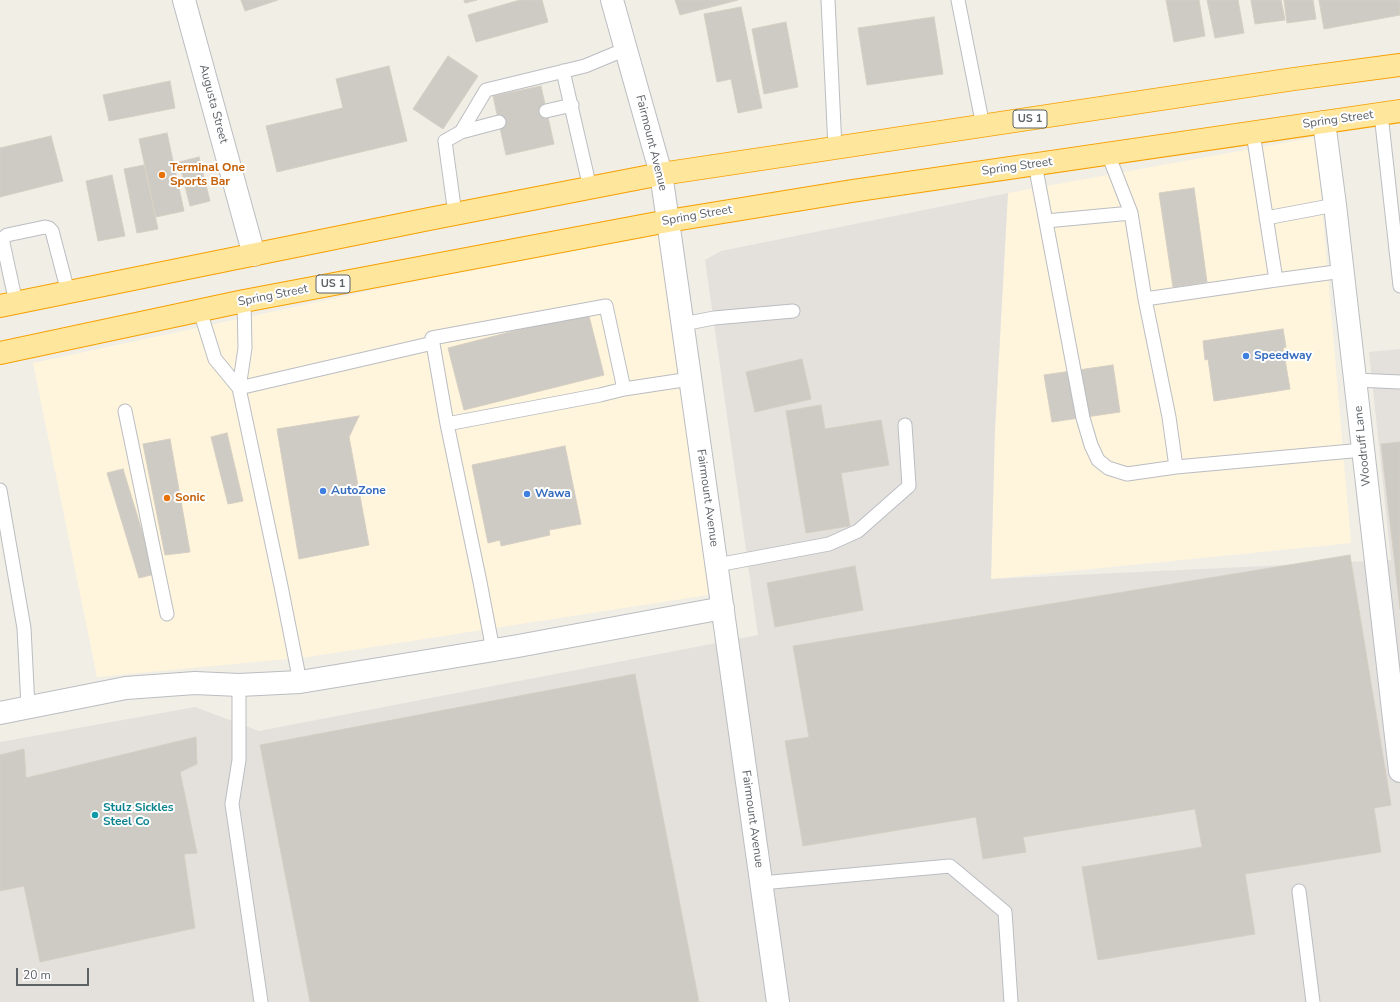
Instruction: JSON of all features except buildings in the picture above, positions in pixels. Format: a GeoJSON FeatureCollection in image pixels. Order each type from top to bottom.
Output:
{"type":"FeatureCollection","features":[{"type":"Feature","properties":{"kind":"highway","name":"US 1"},"geometry":{"type":"LineString","coordinates":[[8,304],[661,174],[1301,78],[1400,65]]}},
{"type":"Feature","properties":{"kind":"highway","name":"Spring Street"},"geometry":{"type":"LineString","coordinates":[[0,353],[244,301],[668,221],[852,191],[1391,112]]}},
{"type":"Feature","properties":{"kind":"street","name":"Augusta Street"},"geometry":{"type":"LineString","coordinates":[[184,0],[254,255]]}},
{"type":"Feature","properties":{"kind":"street","name":"Fairmount Avenue"},"geometry":{"type":"LineString","coordinates":[[612,0],[661,174],[778,1002]]}},
{"type":"Feature","properties":{"kind":"street","name":"Woodruff Lane"},"geometry":{"type":"LineString","coordinates":[[1324,122],[1336,205],[1400,771]]}},
{"type":"Feature","properties":{"kind":"street"},"geometry":{"type":"LineString","coordinates":[[0,713],[126,688],[195,683],[240,685],[300,682],[493,650],[723,608]]}},
{"type":"Feature","properties":{"kind":"lane"},"geometry":{"type":"LineString","coordinates":[[828,0],[835,148]]}},
{"type":"Feature","properties":{"kind":"lane"},"geometry":{"type":"LineString","coordinates":[[958,0],[983,126]]}},
{"type":"Feature","properties":{"kind":"lane"},"geometry":{"type":"LineString","coordinates":[[461,132],[486,90],[585,66],[626,49]]}},
{"type":"Feature","properties":{"kind":"lane"},"geometry":{"type":"LineString","coordinates":[[564,70],[590,188]]}},
{"type":"Feature","properties":{"kind":"lane"},"geometry":{"type":"LineString","coordinates":[[546,111],[572,106]]}},
{"type":"Feature","properties":{"kind":"lane"},"geometry":{"type":"LineString","coordinates":[[1391,112],[1400,286]]}},
{"type":"Feature","properties":{"kind":"lane"},"geometry":{"type":"LineString","coordinates":[[455,214],[445,142],[461,132],[499,122]]}},
{"type":"Feature","properties":{"kind":"lane"},"geometry":{"type":"LineString","coordinates":[[1253,133],[1276,280]]}},
{"type":"Feature","properties":{"kind":"lane"},"geometry":{"type":"LineString","coordinates":[[1108,154],[1131,213],[1145,299],[1169,417],[1176,467]]}},
{"type":"Feature","properties":{"kind":"lane"},"geometry":{"type":"LineString","coordinates":[[1035,164],[1082,418],[1091,445],[1098,460],[1108,468],[1126,474],[1176,467],[1363,450]]}},
{"type":"Feature","properties":{"kind":"lane"},"geometry":{"type":"LineString","coordinates":[[1266,218],[1336,205]]}},
{"type":"Feature","properties":{"kind":"lane"},"geometry":{"type":"LineString","coordinates":[[1046,222],[1131,213]]}},
{"type":"Feature","properties":{"kind":"lane"},"geometry":{"type":"LineString","coordinates":[[8,304],[3,238],[7,235],[45,227],[52,231],[68,292]]}},
{"type":"Feature","properties":{"kind":"lane"},"geometry":{"type":"LineString","coordinates":[[1145,299],[1343,271]]}},
{"type":"Feature","properties":{"kind":"lane"},"geometry":{"type":"LineString","coordinates":[[244,301],[245,348],[239,388],[300,682]]}},
{"type":"Feature","properties":{"kind":"lane"},"geometry":{"type":"LineString","coordinates":[[493,650],[447,424],[432,338],[606,306],[624,389]]}},
{"type":"Feature","properties":{"kind":"lane"},"geometry":{"type":"LineString","coordinates":[[200,311],[215,359],[239,388]]}},
{"type":"Feature","properties":{"kind":"lane"},"geometry":{"type":"LineString","coordinates":[[683,324],[714,318],[793,311]]}},
{"type":"Feature","properties":{"kind":"lane"},"geometry":{"type":"LineString","coordinates":[[239,388],[433,343]]}},
{"type":"Feature","properties":{"kind":"lane"},"geometry":{"type":"LineString","coordinates":[[447,424],[600,395],[624,389],[690,379]]}},
{"type":"Feature","properties":{"kind":"lane"},"geometry":{"type":"LineString","coordinates":[[1356,380],[1400,382]]}},
{"type":"Feature","properties":{"kind":"lane"},"geometry":{"type":"LineString","coordinates":[[125,411],[167,614]]}},
{"type":"Feature","properties":{"kind":"lane"},"geometry":{"type":"LineString","coordinates":[[716,565],[829,544],[858,531],[909,486],[905,425]]}},
{"type":"Feature","properties":{"kind":"lane"},"geometry":{"type":"LineString","coordinates":[[0,490],[24,628],[28,707]]}},
{"type":"Feature","properties":{"kind":"lane"},"geometry":{"type":"LineString","coordinates":[[240,685],[239,760],[232,804],[261,1002]]}},
{"type":"Feature","properties":{"kind":"lane"},"geometry":{"type":"LineString","coordinates":[[761,883],[950,866],[1005,912],[1011,1002]]}},
{"type":"Feature","properties":{"kind":"lane"},"geometry":{"type":"LineString","coordinates":[[1299,891],[1313,1002]]}},
{"type":"Feature","properties":{"kind":"shaded area"},"geometry":{"type":"Polygon","coordinates":[[[1316,137],[1351,543],[991,579],[995,429],[1008,193],[1316,137]]]}},
{"type":"Feature","properties":{"kind":"shaded area"},"geometry":{"type":"Polygon","coordinates":[[[1008,193],[995,429],[991,579],[1391,560],[1369,352],[1400,349],[1400,1002],[0,1002],[0,742],[195,707],[259,731],[758,635],[705,260],[721,251],[1008,193]]]}},
{"type":"Feature","properties":{"kind":"shaded area"},"geometry":{"type":"Polygon","coordinates":[[[663,228],[714,594],[308,657],[97,677],[33,363],[663,228]]]}},
{"type":"Feature","properties":{"kind":"place","name":"Terminal One Sports Bar"},"geometry":{"type":"Point","coordinates":[162,175]}},
{"type":"Feature","properties":{"kind":"place","name":"Speedway"},"geometry":{"type":"Point","coordinates":[1246,356]}},
{"type":"Feature","properties":{"kind":"place","name":"AutoZone"},"geometry":{"type":"Point","coordinates":[323,491]}},
{"type":"Feature","properties":{"kind":"place","name":"Wawa"},"geometry":{"type":"Point","coordinates":[527,494]}},
{"type":"Feature","properties":{"kind":"place","name":"Sonic"},"geometry":{"type":"Point","coordinates":[167,498]}},
{"type":"Feature","properties":{"kind":"place","name":"Stulz Sickles Steel Co"},"geometry":{"type":"Point","coordinates":[95,815]}}]}
